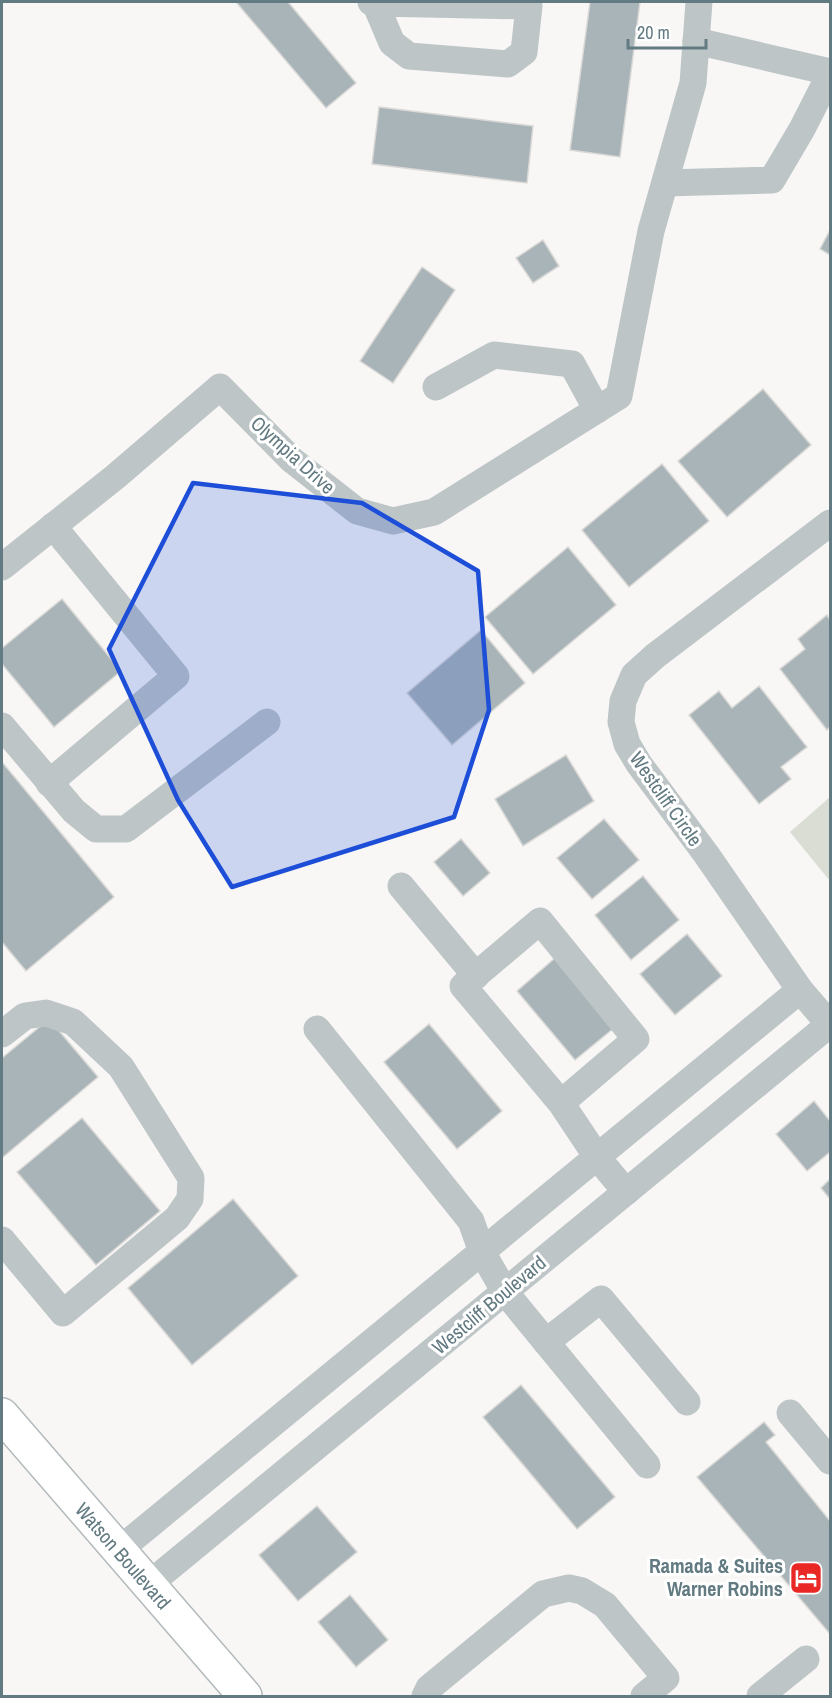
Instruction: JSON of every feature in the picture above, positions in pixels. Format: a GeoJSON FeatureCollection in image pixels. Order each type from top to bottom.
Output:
{"type":"FeatureCollection","features":[{"type":"Feature","properties":{"kind":"main road","name":"Watson Boulevard"},"geometry":{"type":"LineString","coordinates":[[2,1415],[245,1696]]}},
{"type":"Feature","properties":{"kind":"street"},"geometry":{"type":"LineString","coordinates":[[373,2],[529,6],[524,52],[508,64],[409,56],[392,43],[373,2]]}},
{"type":"Feature","properties":{"kind":"street"},"geometry":{"type":"LineString","coordinates":[[608,403],[651,231],[693,83],[699,2]]}},
{"type":"Feature","properties":{"kind":"street"},"geometry":{"type":"LineString","coordinates":[[665,183],[772,180],[831,73],[696,41]]}},
{"type":"Feature","properties":{"kind":"street"},"geometry":{"type":"LineString","coordinates":[[436,387],[494,355],[572,364],[608,403]]}},
{"type":"Feature","properties":{"kind":"street","name":"Olympia Drive"},"geometry":{"type":"LineString","coordinates":[[2,567],[115,477],[220,387],[292,460],[357,511],[393,521],[434,512],[608,403]]}},
{"type":"Feature","properties":{"kind":"street","name":"Westcliff Circle"},"geometry":{"type":"LineString","coordinates":[[830,1024],[800,990],[706,854],[639,764],[627,744],[621,722],[623,701],[634,675],[655,656],[831,523]]}},
{"type":"Feature","properties":{"kind":"street"},"geometry":{"type":"LineString","coordinates":[[50,783],[176,676],[53,526]]}},
{"type":"Feature","properties":{"kind":"street"},"geometry":{"type":"LineString","coordinates":[[2,726],[74,811],[96,829],[126,830],[267,722]]}},
{"type":"Feature","properties":{"kind":"street"},"geometry":{"type":"LineString","coordinates":[[401,886],[476,976]]}},
{"type":"Feature","properties":{"kind":"street"},"geometry":{"type":"LineString","coordinates":[[561,1103],[636,1039],[540,921],[463,986],[561,1103],[597,1157],[626,1192]]}},
{"type":"Feature","properties":{"kind":"street"},"geometry":{"type":"LineString","coordinates":[[119,1550],[800,990]]}},
{"type":"Feature","properties":{"kind":"street"},"geometry":{"type":"LineString","coordinates":[[2,1034],[25,1016],[46,1013],[73,1022],[121,1067],[191,1178],[190,1199],[177,1218],[63,1313],[2,1240]]}},
{"type":"Feature","properties":{"kind":"street","name":"Westcliff Boulevard"},"geometry":{"type":"LineString","coordinates":[[148,1585],[830,1024]]}},
{"type":"Feature","properties":{"kind":"street"},"geometry":{"type":"LineString","coordinates":[[317,1029],[471,1221],[482,1252],[506,1292],[647,1465]]}},
{"type":"Feature","properties":{"kind":"street"},"geometry":{"type":"LineString","coordinates":[[546,1342],[601,1299],[687,1402]]}},
{"type":"Feature","properties":{"kind":"street"},"geometry":{"type":"LineString","coordinates":[[790,1413],[831,1461]]}},
{"type":"Feature","properties":{"kind":"street"},"geometry":{"type":"LineString","coordinates":[[425,1696],[429,1688],[543,1594],[569,1588],[582,1590],[605,1605],[666,1678],[644,1696]]}},
{"type":"Feature","properties":{"kind":"street"},"geometry":{"type":"LineString","coordinates":[[760,1696],[806,1659]]}},
{"type":"Feature","properties":{"kind":"highlighted area"},"geometry":{"type":"Polygon","coordinates":[[[193,483],[362,503],[478,571],[489,710],[454,817],[232,887],[178,800],[109,649],[193,483]]]}},
{"type":"Feature","properties":{"kind":"shaded area"},"geometry":{"type":"Polygon","coordinates":[[[830,797],[830,881],[790,832],[830,797]]]}},
{"type":"Feature","properties":{"kind":"building"},"geometry":{"type":"Polygon","coordinates":[[[236,2],[288,2],[356,83],[326,108],[236,2]]]}},
{"type":"Feature","properties":{"kind":"building"},"geometry":{"type":"Polygon","coordinates":[[[590,2],[640,2],[620,157],[570,150],[590,2]]]}},
{"type":"Feature","properties":{"kind":"building"},"geometry":{"type":"Polygon","coordinates":[[[379,107],[533,126],[527,183],[372,164],[379,107]]]}},
{"type":"Feature","properties":{"kind":"building"},"geometry":{"type":"Polygon","coordinates":[[[830,230],[830,255],[820,249],[830,230]]]}},
{"type":"Feature","properties":{"kind":"building"},"geometry":{"type":"Polygon","coordinates":[[[543,240],[559,266],[533,283],[516,258],[543,240]]]}},
{"type":"Feature","properties":{"kind":"building"},"geometry":{"type":"Polygon","coordinates":[[[422,267],[455,290],[393,383],[360,361],[422,267]]]}},
{"type":"Feature","properties":{"kind":"building"},"geometry":{"type":"Polygon","coordinates":[[[763,389],[811,445],[727,517],[678,461],[763,389]]]}},
{"type":"Feature","properties":{"kind":"building"},"geometry":{"type":"Polygon","coordinates":[[[662,464],[709,521],[629,587],[582,530],[662,464]]]}},
{"type":"Feature","properties":{"kind":"building"},"geometry":{"type":"Polygon","coordinates":[[[568,547],[616,605],[533,674],[485,617],[568,547]]]}},
{"type":"Feature","properties":{"kind":"building"},"geometry":{"type":"Polygon","coordinates":[[[62,599],[121,671],[54,727],[2,664],[2,648],[62,599]]]}},
{"type":"Feature","properties":{"kind":"building"},"geometry":{"type":"Polygon","coordinates":[[[827,615],[830,620],[830,727],[827,730],[780,669],[805,649],[798,639],[827,615]]]}},
{"type":"Feature","properties":{"kind":"building"},"geometry":{"type":"Polygon","coordinates":[[[481,630],[525,683],[452,745],[407,693],[481,630]]]}},
{"type":"Feature","properties":{"kind":"building"},"geometry":{"type":"Polygon","coordinates":[[[759,686],[807,747],[781,767],[791,779],[759,804],[689,715],[719,691],[732,708],[759,686]]]}},
{"type":"Feature","properties":{"kind":"building"},"geometry":{"type":"Polygon","coordinates":[[[566,755],[594,801],[523,846],[495,799],[566,755]]]}},
{"type":"Feature","properties":{"kind":"building"},"geometry":{"type":"Polygon","coordinates":[[[2,762],[114,897],[26,971],[2,942],[2,762]]]}},
{"type":"Feature","properties":{"kind":"building"},"geometry":{"type":"Polygon","coordinates":[[[604,819],[639,860],[592,899],[557,858],[604,819]]]}},
{"type":"Feature","properties":{"kind":"building"},"geometry":{"type":"Polygon","coordinates":[[[461,839],[490,873],[463,896],[434,862],[461,839]]]}},
{"type":"Feature","properties":{"kind":"building"},"geometry":{"type":"Polygon","coordinates":[[[643,876],[679,920],[631,960],[595,915],[643,876]]]}},
{"type":"Feature","properties":{"kind":"building"},"geometry":{"type":"Polygon","coordinates":[[[687,934],[722,976],[675,1015],[640,974],[687,934]]]}},
{"type":"Feature","properties":{"kind":"building"},"geometry":{"type":"Polygon","coordinates":[[[555,958],[614,1028],[575,1060],[517,991],[555,958]]]}},
{"type":"Feature","properties":{"kind":"building"},"geometry":{"type":"Polygon","coordinates":[[[49,1019],[98,1077],[2,1158],[2,1058],[49,1019]]]}},
{"type":"Feature","properties":{"kind":"building"},"geometry":{"type":"Polygon","coordinates":[[[429,1024],[502,1111],[457,1149],[384,1062],[429,1024]]]}},
{"type":"Feature","properties":{"kind":"building"},"geometry":{"type":"Polygon","coordinates":[[[814,1101],[830,1121],[830,1152],[807,1171],[776,1134],[814,1101]]]}},
{"type":"Feature","properties":{"kind":"building"},"geometry":{"type":"Polygon","coordinates":[[[82,1118],[160,1211],[96,1265],[17,1172],[82,1118]]]}},
{"type":"Feature","properties":{"kind":"building"},"geometry":{"type":"Polygon","coordinates":[[[830,1179],[830,1199],[821,1188],[830,1179]]]}},
{"type":"Feature","properties":{"kind":"building"},"geometry":{"type":"Polygon","coordinates":[[[233,1199],[298,1276],[192,1365],[128,1288],[233,1199]]]}},
{"type":"Feature","properties":{"kind":"building"},"geometry":{"type":"Polygon","coordinates":[[[521,1385],[615,1497],[577,1529],[483,1417],[521,1385]]]}},
{"type":"Feature","properties":{"kind":"building","name":"Ramada & Suites Warner Robins"},"geometry":{"type":"Polygon","coordinates":[[[764,1422],[775,1435],[766,1442],[830,1521],[830,1634],[697,1477],[764,1422]]]}},
{"type":"Feature","properties":{"kind":"building"},"geometry":{"type":"Polygon","coordinates":[[[317,1506],[357,1552],[298,1601],[259,1555],[317,1506]]]}},
{"type":"Feature","properties":{"kind":"building"},"geometry":{"type":"Polygon","coordinates":[[[350,1595],[388,1640],[356,1667],[318,1622],[350,1595]]]}},
{"type":"Feature","properties":{"kind":"place","name":"Ramada & Suites Warner Robins"},"geometry":{"type":"Point","coordinates":[806,1578]}}]}
